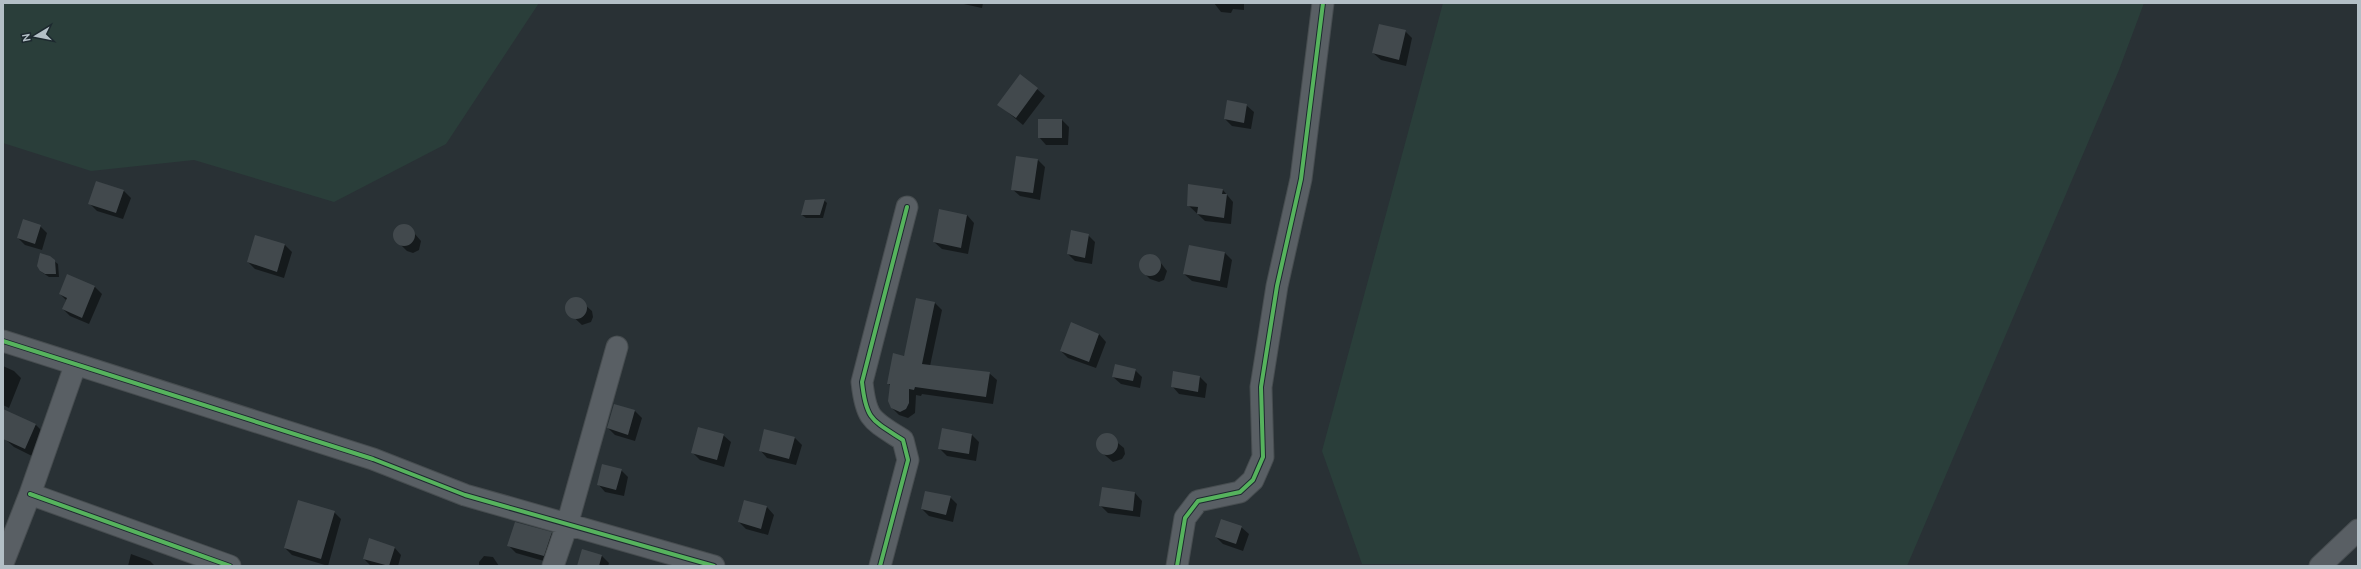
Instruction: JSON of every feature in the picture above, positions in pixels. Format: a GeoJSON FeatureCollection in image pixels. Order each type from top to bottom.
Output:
{"type":"FeatureCollection","features":[{"type":"Feature","properties":{"kind":"street"},"geometry":{"type":"LineString","coordinates":[[1177,566],[1185,518],[1198,501],[1240,492],[1253,480],[1263,457],[1261,387],[1277,286],[1301,179],[1323,3]]}},
{"type":"Feature","properties":{"kind":"street"},"geometry":{"type":"LineString","coordinates":[[880,566],[908,460],[903,440],[872,420],[864,404],[862,382],[907,208]]}},
{"type":"Feature","properties":{"kind":"street"},"geometry":{"type":"LineString","coordinates":[[3,341],[75,366],[373,459],[465,495],[567,526],[714,566]]}},
{"type":"Feature","properties":{"kind":"street"},"geometry":{"type":"LineString","coordinates":[[553,566],[567,526],[617,347]]}},
{"type":"Feature","properties":{"kind":"street"},"geometry":{"type":"LineString","coordinates":[[4,565],[75,366]]}},
{"type":"Feature","properties":{"kind":"street"},"geometry":{"type":"LineString","coordinates":[[30,494],[230,566]]}},
{"type":"Feature","properties":{"kind":"street"},"geometry":{"type":"LineString","coordinates":[[2320,566],[2358,530]]}},
{"type":"Feature","properties":{"kind":"green space"},"geometry":{"type":"Polygon","coordinates":[[[3,3],[539,3],[446,144],[334,202],[194,160],[91,171],[3,143],[3,3]]]}},
{"type":"Feature","properties":{"kind":"green space"},"geometry":{"type":"Polygon","coordinates":[[[1443,3],[2144,3],[2119,70],[1907,566],[1362,564],[1322,451],[1443,3]]]}},
{"type":"Feature","properties":{"kind":"building"},"geometry":{"type":"Polygon","coordinates":[[[1379,24],[1406,30],[1399,60],[1372,53],[1379,24]]]}},
{"type":"Feature","properties":{"kind":"building"},"geometry":{"type":"Polygon","coordinates":[[[1020,74],[1038,88],[1016,118],[997,105],[1020,74]]]}},
{"type":"Feature","properties":{"kind":"building"},"geometry":{"type":"Polygon","coordinates":[[[1227,100],[1247,104],[1244,123],[1224,119],[1227,100]]]}},
{"type":"Feature","properties":{"kind":"building"},"geometry":{"type":"Polygon","coordinates":[[[1038,119],[1062,119],[1062,138],[1038,138],[1038,119]]]}},
{"type":"Feature","properties":{"kind":"building"},"geometry":{"type":"Polygon","coordinates":[[[1016,156],[1038,159],[1033,193],[1011,190],[1016,156]]]}},
{"type":"Feature","properties":{"kind":"building"},"geometry":{"type":"Polygon","coordinates":[[[96,181],[124,190],[116,213],[88,204],[96,181]]]}},
{"type":"Feature","properties":{"kind":"building"},"geometry":{"type":"Polygon","coordinates":[[[1188,184],[1223,189],[1222,194],[1227,194],[1224,218],[1197,214],[1198,207],[1187,206],[1188,184]]]}},
{"type":"Feature","properties":{"kind":"building"},"geometry":{"type":"Polygon","coordinates":[[[825,199],[820,215],[801,215],[805,200],[825,199]]]}},
{"type":"Feature","properties":{"kind":"building"},"geometry":{"type":"Polygon","coordinates":[[[939,209],[967,215],[961,248],[933,242],[939,209]]]}},
{"type":"Feature","properties":{"kind":"building"},"geometry":{"type":"Polygon","coordinates":[[[23,219],[41,225],[35,244],[17,238],[23,219]]]}},
{"type":"Feature","properties":{"kind":"building"},"geometry":{"type":"Polygon","coordinates":[[[404,224],[412,227],[415,235],[412,243],[404,246],[396,243],[393,235],[396,227],[404,224]]]}},
{"type":"Feature","properties":{"kind":"building"},"geometry":{"type":"Polygon","coordinates":[[[1071,230],[1089,234],[1085,258],[1067,254],[1071,230]]]}},
{"type":"Feature","properties":{"kind":"building"},"geometry":{"type":"Polygon","coordinates":[[[255,235],[285,244],[277,272],[247,262],[255,235]]]}},
{"type":"Feature","properties":{"kind":"building"},"geometry":{"type":"Polygon","coordinates":[[[1189,245],[1225,252],[1220,281],[1183,274],[1189,245]]]}},
{"type":"Feature","properties":{"kind":"building"},"geometry":{"type":"Polygon","coordinates":[[[40,253],[50,256],[55,260],[56,274],[45,274],[40,271],[37,266],[40,253]]]}},
{"type":"Feature","properties":{"kind":"building"},"geometry":{"type":"Polygon","coordinates":[[[1150,254],[1158,257],[1161,265],[1158,273],[1150,276],[1142,273],[1139,265],[1142,257],[1150,254]]]}},
{"type":"Feature","properties":{"kind":"building"},"geometry":{"type":"Polygon","coordinates":[[[67,274],[95,286],[82,318],[62,309],[67,298],[59,294],[67,274]]]}},
{"type":"Feature","properties":{"kind":"building"},"geometry":{"type":"Polygon","coordinates":[[[576,297],[584,300],[587,308],[584,316],[576,319],[568,316],[565,308],[568,300],[576,297]]]}},
{"type":"Feature","properties":{"kind":"building"},"geometry":{"type":"Polygon","coordinates":[[[916,298],[935,302],[922,364],[990,372],[986,397],[915,387],[914,390],[909,389],[909,403],[906,409],[900,412],[891,408],[888,401],[890,384],[887,384],[893,353],[904,356],[916,298]]]}},
{"type":"Feature","properties":{"kind":"building"},"geometry":{"type":"Polygon","coordinates":[[[1071,322],[1099,334],[1089,362],[1060,351],[1071,322]]]}},
{"type":"Feature","properties":{"kind":"building"},"geometry":{"type":"Polygon","coordinates":[[[1115,364],[1136,369],[1133,381],[1112,377],[1115,364]]]}},
{"type":"Feature","properties":{"kind":"building"},"geometry":{"type":"Polygon","coordinates":[[[1173,371],[1200,376],[1198,392],[1171,387],[1173,371]]]}},
{"type":"Feature","properties":{"kind":"building"},"geometry":{"type":"Polygon","coordinates":[[[614,404],[635,410],[628,435],[607,428],[614,404]]]}},
{"type":"Feature","properties":{"kind":"building"},"geometry":{"type":"Polygon","coordinates":[[[3,409],[36,424],[25,449],[3,439],[3,409]]]}},
{"type":"Feature","properties":{"kind":"building"},"geometry":{"type":"Polygon","coordinates":[[[698,427],[724,434],[717,460],[691,453],[698,427]]]}},
{"type":"Feature","properties":{"kind":"building"},"geometry":{"type":"Polygon","coordinates":[[[942,428],[972,434],[969,454],[938,449],[942,428]]]}},
{"type":"Feature","properties":{"kind":"building"},"geometry":{"type":"Polygon","coordinates":[[[764,429],[795,437],[789,459],[759,451],[764,429]]]}},
{"type":"Feature","properties":{"kind":"building"},"geometry":{"type":"Polygon","coordinates":[[[1107,433],[1115,436],[1118,444],[1115,452],[1107,455],[1099,452],[1096,444],[1099,436],[1107,433]]]}},
{"type":"Feature","properties":{"kind":"building"},"geometry":{"type":"Polygon","coordinates":[[[602,464],[622,469],[616,490],[597,485],[602,464]]]}},
{"type":"Feature","properties":{"kind":"building"},"geometry":{"type":"Polygon","coordinates":[[[1102,487],[1135,492],[1133,511],[1099,506],[1102,487]]]}},
{"type":"Feature","properties":{"kind":"building"},"geometry":{"type":"Polygon","coordinates":[[[925,491],[951,496],[946,515],[921,509],[925,491]]]}},
{"type":"Feature","properties":{"kind":"building"},"geometry":{"type":"Polygon","coordinates":[[[298,500],[335,511],[321,559],[284,548],[298,500]]]}},
{"type":"Feature","properties":{"kind":"building"},"geometry":{"type":"Polygon","coordinates":[[[744,500],[767,506],[761,529],[738,522],[744,500]]]}},
{"type":"Feature","properties":{"kind":"building"},"geometry":{"type":"Polygon","coordinates":[[[1221,519],[1242,526],[1236,544],[1215,537],[1221,519]]]}},
{"type":"Feature","properties":{"kind":"building"},"geometry":{"type":"Polygon","coordinates":[[[515,522],[552,532],[544,556],[507,546],[515,522]]]}},
{"type":"Feature","properties":{"kind":"building"},"geometry":{"type":"Polygon","coordinates":[[[369,538],[395,547],[389,566],[363,559],[369,538]]]}},
{"type":"Feature","properties":{"kind":"building"},"geometry":{"type":"Polygon","coordinates":[[[582,549],[602,555],[599,566],[577,566],[582,549]]]}},
{"type":"Feature","properties":{"kind":"cycle path"},"geometry":{"type":"LineString","coordinates":[[1177,566],[1185,518],[1198,501],[1240,492],[1253,480],[1263,457],[1261,387],[1277,286],[1301,179],[1323,3]]}},
{"type":"Feature","properties":{"kind":"cycle path"},"geometry":{"type":"LineString","coordinates":[[880,566],[908,460],[903,440],[884,428],[872,418],[866,404],[862,382],[907,207]]}},
{"type":"Feature","properties":{"kind":"cycle path"},"geometry":{"type":"LineString","coordinates":[[3,341],[373,459],[465,495],[714,566]]}},
{"type":"Feature","properties":{"kind":"cycle path"},"geometry":{"type":"LineString","coordinates":[[30,494],[230,566]]}}]}
